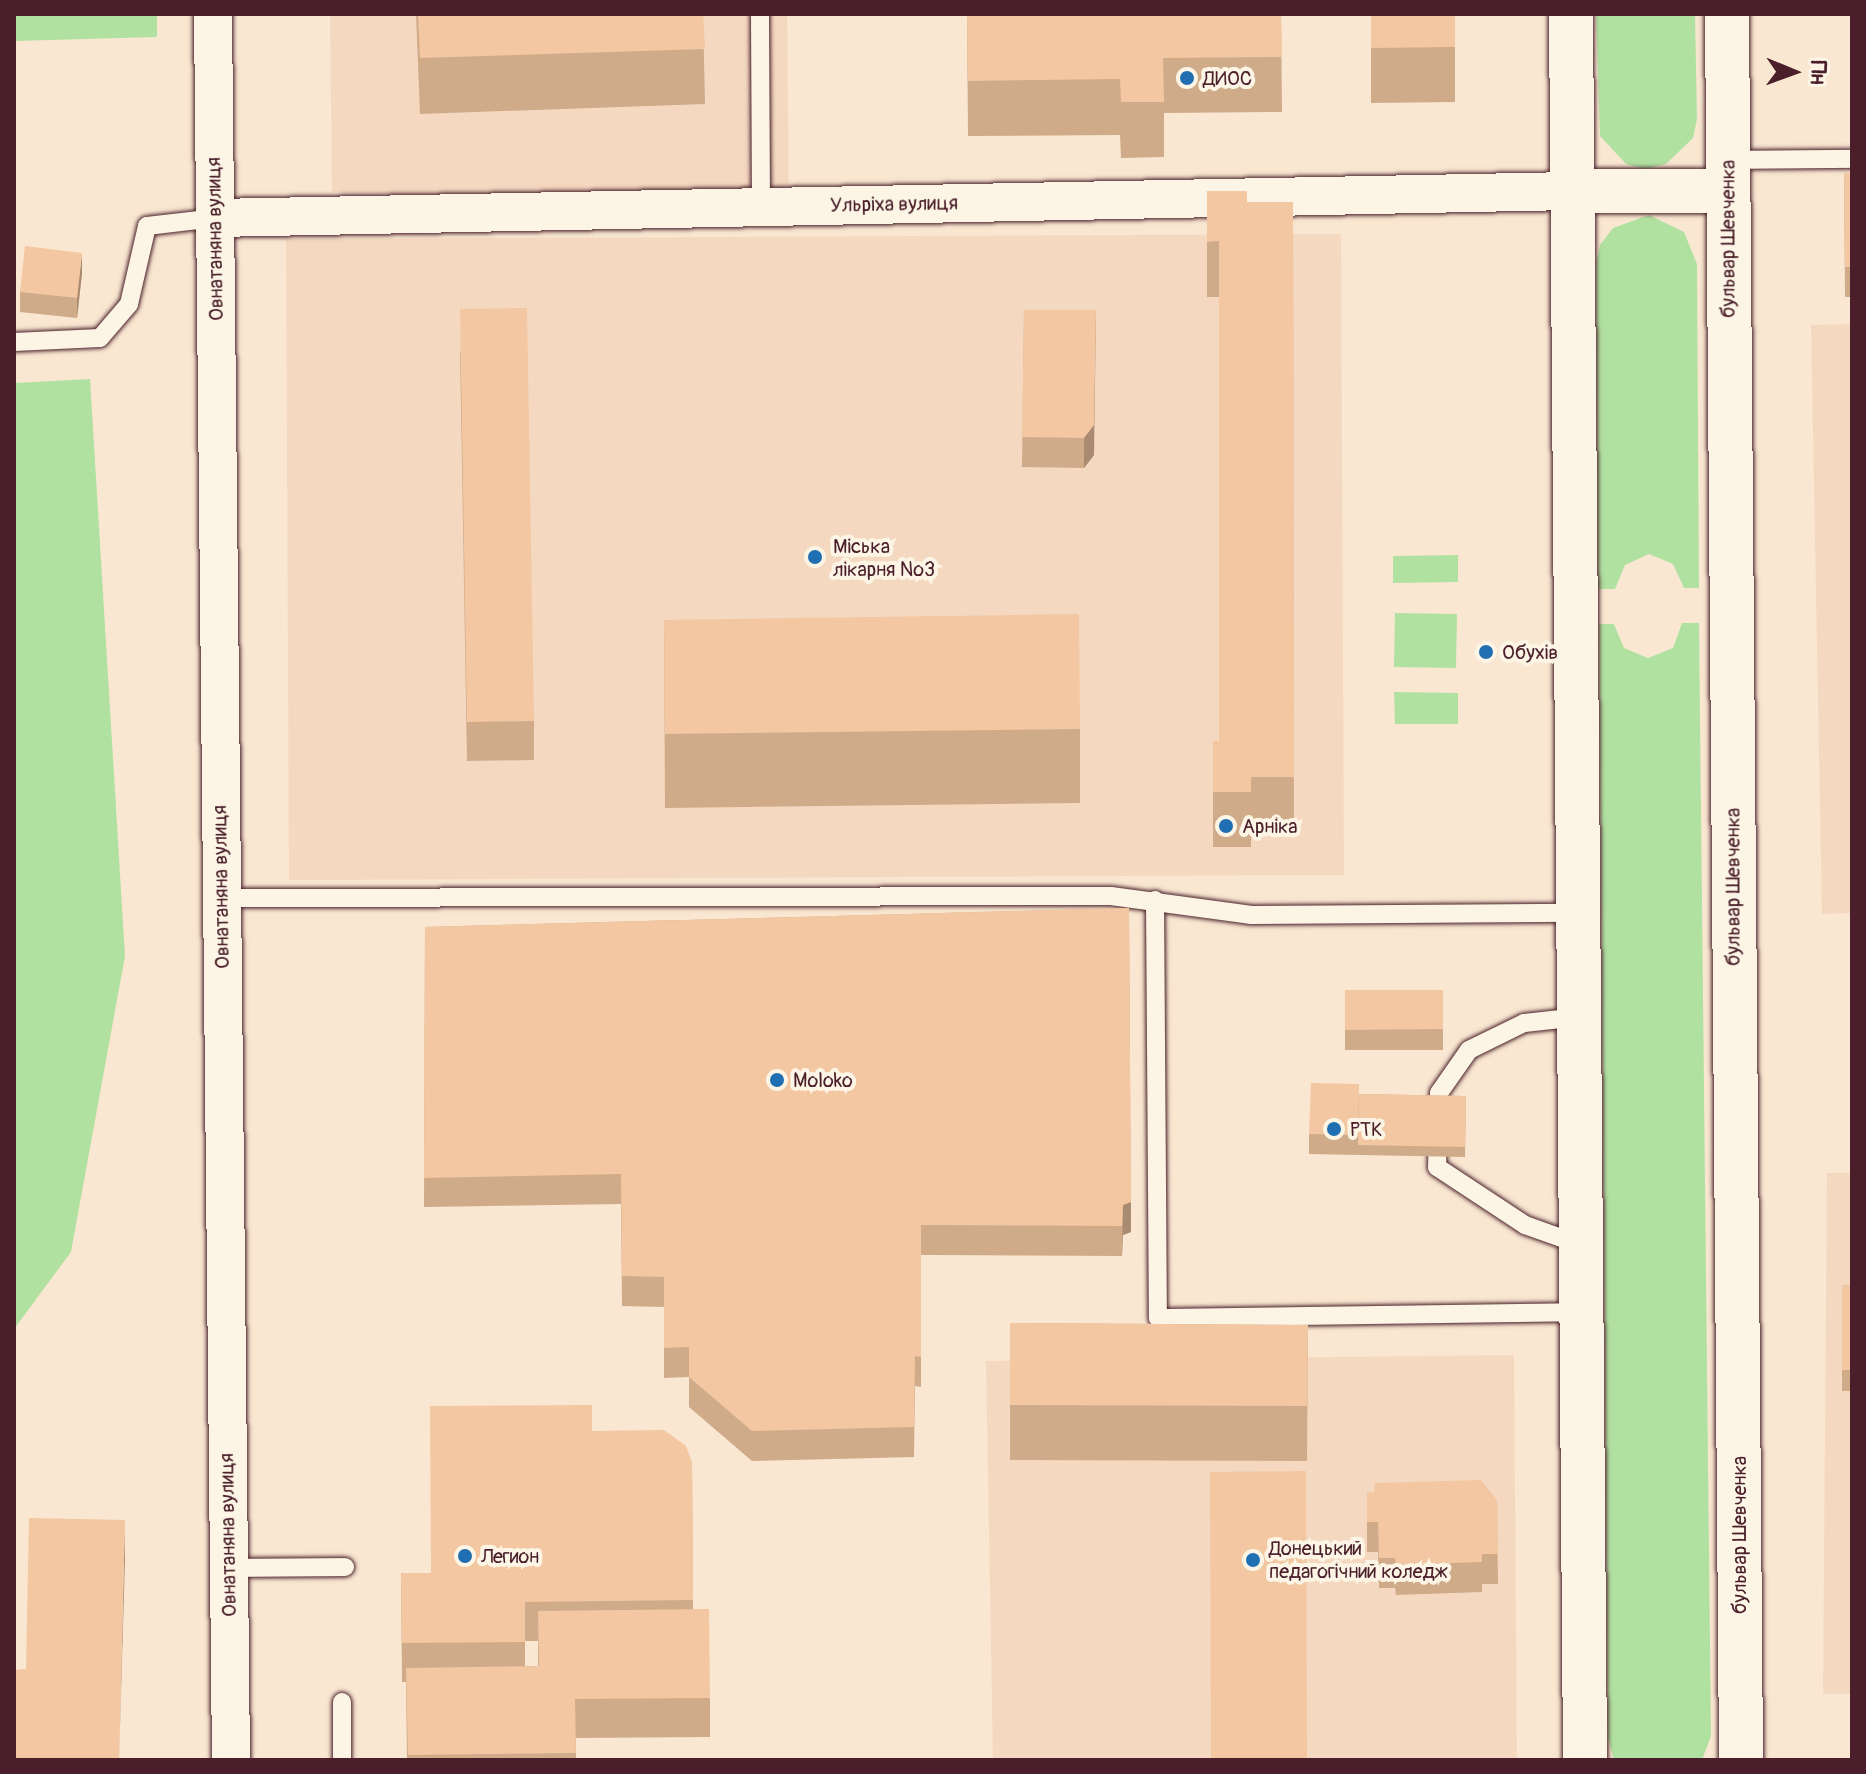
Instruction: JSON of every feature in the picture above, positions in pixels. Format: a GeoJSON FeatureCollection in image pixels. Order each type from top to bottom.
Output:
{"type":"FeatureCollection","features":[{"type":"Feature","properties":{"kind":"main road"},"geometry":{"type":"LineString","coordinates":[[1571,14],[1585,1760]]}},
{"type":"Feature","properties":{"kind":"main road","name":"бульвар Шевченка"},"geometry":{"type":"LineString","coordinates":[[1727,14],[1741,1760]]}},
{"type":"Feature","properties":{"kind":"main road"},"geometry":{"type":"LineString","coordinates":[[1572,191],[1728,176]]}},
{"type":"Feature","properties":{"kind":"street","name":"Овнатаняна вулиця"},"geometry":{"type":"LineString","coordinates":[[213,14],[231,1760]]}},
{"type":"Feature","properties":{"kind":"street","name":"Ульріха вулиця"},"geometry":{"type":"LineString","coordinates":[[215,218],[1572,191]]}},
{"type":"Feature","properties":{"kind":"lane"},"geometry":{"type":"LineString","coordinates":[[760,14],[761,207]]}},
{"type":"Feature","properties":{"kind":"lane"},"geometry":{"type":"LineString","coordinates":[[1728,176],[1852,159]]}},
{"type":"Feature","properties":{"kind":"lane"},"geometry":{"type":"LineString","coordinates":[[14,342],[100,338],[129,304],[147,226],[215,218]]}},
{"type":"Feature","properties":{"kind":"lane"},"geometry":{"type":"LineString","coordinates":[[768,897],[768,921]]}},
{"type":"Feature","properties":{"kind":"lane"},"geometry":{"type":"LineString","coordinates":[[221,898],[1155,900],[1252,915],[1578,913]]}},
{"type":"Feature","properties":{"kind":"lane"},"geometry":{"type":"LineString","coordinates":[[1155,900],[1158,1318],[1581,1312]]}},
{"type":"Feature","properties":{"kind":"lane"},"geometry":{"type":"LineString","coordinates":[[1579,1017],[1524,1023],[1469,1050],[1439,1093],[1437,1167],[1525,1225],[1581,1245]]}},
{"type":"Feature","properties":{"kind":"lane"},"geometry":{"type":"LineString","coordinates":[[228,1568],[345,1567]]}},
{"type":"Feature","properties":{"kind":"lane"},"geometry":{"type":"LineString","coordinates":[[342,1702],[342,1760]]}},
{"type":"Feature","properties":{"kind":"shaded area"},"geometry":{"type":"Polygon","coordinates":[[[330,14],[787,14],[789,206],[332,192],[330,14]]]}},
{"type":"Feature","properties":{"kind":"shaded area","name":"Міська лікарня №3"},"geometry":{"type":"Polygon","coordinates":[[[1341,234],[1344,875],[289,880],[286,239],[1341,234]]]}},
{"type":"Feature","properties":{"kind":"shaded area"},"geometry":{"type":"Polygon","coordinates":[[[1852,324],[1852,913],[1822,914],[1811,325],[1852,324]]]}},
{"type":"Feature","properties":{"kind":"shaded area"},"geometry":{"type":"Polygon","coordinates":[[[1827,1173],[1852,1173],[1852,1694],[1823,1694],[1827,1173]]]}},
{"type":"Feature","properties":{"kind":"shaded area","name":"Донецький педагогічний коледж"},"geometry":{"type":"Polygon","coordinates":[[[1514,1355],[1517,1760],[993,1760],[986,1361],[1514,1355]]]}},
{"type":"Feature","properties":{"kind":"green space"},"geometry":{"type":"Polygon","coordinates":[[[14,14],[157,14],[157,37],[14,41],[14,14]]]}},
{"type":"Feature","properties":{"kind":"green space"},"geometry":{"type":"Polygon","coordinates":[[[1596,14],[1695,14],[1697,119],[1693,138],[1666,164],[1645,169],[1626,164],[1600,136],[1596,14]]]}},
{"type":"Feature","properties":{"kind":"green space"},"geometry":{"type":"Polygon","coordinates":[[[1649,215],[1684,232],[1697,264],[1699,588],[1684,588],[1673,564],[1649,554],[1625,565],[1615,589],[1598,589],[1596,263],[1600,245],[1613,228],[1649,215]]]}},
{"type":"Feature","properties":{"kind":"green space"},"geometry":{"type":"Polygon","coordinates":[[[90,379],[125,956],[71,1252],[14,1329],[14,383],[90,379]]]}},
{"type":"Feature","properties":{"kind":"green space"},"geometry":{"type":"Polygon","coordinates":[[[1458,555],[1458,582],[1393,583],[1393,556],[1458,555]]]}},
{"type":"Feature","properties":{"kind":"green space"},"geometry":{"type":"Polygon","coordinates":[[[1395,613],[1457,614],[1456,668],[1394,667],[1395,613]]]}},
{"type":"Feature","properties":{"kind":"green space"},"geometry":{"type":"Polygon","coordinates":[[[1682,623],[1699,623],[1711,1736],[1702,1760],[1614,1760],[1608,1738],[1599,624],[1614,624],[1624,648],[1648,658],[1673,648],[1682,623]]]}},
{"type":"Feature","properties":{"kind":"green space"},"geometry":{"type":"Polygon","coordinates":[[[1394,692],[1458,693],[1458,724],[1395,724],[1394,692]]]}},
{"type":"Feature","properties":{"kind":"building"},"geometry":{"type":"Polygon","coordinates":[[[418,14],[703,14],[705,49],[420,58],[418,14]]]}},
{"type":"Feature","properties":{"kind":"building"},"geometry":{"type":"Polygon","coordinates":[[[967,14],[1281,14],[1282,57],[1163,58],[1164,102],[1121,102],[1120,79],[968,81],[967,14]]]}},
{"type":"Feature","properties":{"kind":"building"},"geometry":{"type":"Polygon","coordinates":[[[1371,14],[1455,14],[1455,47],[1371,48],[1371,14]]]}},
{"type":"Feature","properties":{"kind":"building"},"geometry":{"type":"Polygon","coordinates":[[[1844,173],[1852,173],[1852,267],[1845,267],[1844,173]]]}},
{"type":"Feature","properties":{"kind":"building"},"geometry":{"type":"Polygon","coordinates":[[[1207,191],[1247,191],[1247,202],[1293,202],[1294,777],[1251,777],[1251,792],[1213,792],[1213,741],[1219,742],[1219,241],[1207,242],[1207,191]]]}},
{"type":"Feature","properties":{"kind":"building"},"geometry":{"type":"Polygon","coordinates":[[[25,246],[82,253],[77,298],[20,292],[25,246]]]}},
{"type":"Feature","properties":{"kind":"building"},"geometry":{"type":"Polygon","coordinates":[[[527,308],[534,721],[467,722],[460,309],[527,308]]]}},
{"type":"Feature","properties":{"kind":"building"},"geometry":{"type":"Polygon","coordinates":[[[1024,310],[1096,310],[1094,425],[1084,438],[1022,437],[1024,310]]]}},
{"type":"Feature","properties":{"kind":"building"},"geometry":{"type":"Polygon","coordinates":[[[1079,614],[1080,729],[665,734],[664,620],[1079,614]]]}},
{"type":"Feature","properties":{"kind":"building","name":"Moloko"},"geometry":{"type":"Polygon","coordinates":[[[1129,908],[1131,1202],[1123,1205],[1122,1226],[921,1225],[921,1357],[915,1356],[914,1427],[752,1431],[689,1377],[689,1347],[664,1348],[664,1277],[622,1276],[621,1174],[424,1178],[425,927],[1129,908]]]}},
{"type":"Feature","properties":{"kind":"building"},"geometry":{"type":"Polygon","coordinates":[[[1345,990],[1443,990],[1443,1029],[1345,1030],[1345,990]]]}},
{"type":"Feature","properties":{"kind":"building","name":"РТК"},"geometry":{"type":"Polygon","coordinates":[[[1311,1083],[1359,1084],[1358,1135],[1309,1134],[1311,1083]]]}},
{"type":"Feature","properties":{"kind":"building"},"geometry":{"type":"Polygon","coordinates":[[[1359,1094],[1466,1096],[1465,1147],[1358,1145],[1359,1094]]]}},
{"type":"Feature","properties":{"kind":"building"},"geometry":{"type":"Polygon","coordinates":[[[1842,1285],[1852,1286],[1852,1370],[1842,1370],[1842,1285]]]}},
{"type":"Feature","properties":{"kind":"building"},"geometry":{"type":"Polygon","coordinates":[[[1010,1323],[1308,1325],[1307,1406],[1010,1405],[1010,1323]]]}},
{"type":"Feature","properties":{"kind":"building"},"geometry":{"type":"Polygon","coordinates":[[[592,1405],[592,1431],[664,1430],[686,1446],[692,1463],[693,1600],[525,1602],[525,1642],[402,1643],[401,1573],[431,1573],[430,1406],[592,1405]]]}},
{"type":"Feature","properties":{"kind":"building"},"geometry":{"type":"Polygon","coordinates":[[[1306,1471],[1307,1760],[1211,1760],[1210,1472],[1306,1471]]]}},
{"type":"Feature","properties":{"kind":"building"},"geometry":{"type":"Polygon","coordinates":[[[1481,1480],[1497,1500],[1498,1554],[1482,1554],[1482,1562],[1396,1565],[1395,1558],[1379,1558],[1378,1522],[1367,1522],[1367,1492],[1374,1492],[1375,1483],[1481,1480]]]}},
{"type":"Feature","properties":{"kind":"building"},"geometry":{"type":"Polygon","coordinates":[[[29,1518],[125,1520],[119,1760],[14,1760],[14,1670],[26,1669],[29,1518]]]}},
{"type":"Feature","properties":{"kind":"building"},"geometry":{"type":"Polygon","coordinates":[[[709,1609],[710,1698],[575,1699],[576,1753],[408,1755],[406,1668],[539,1666],[538,1611],[709,1609]]]}},
{"type":"Feature","properties":{"kind":"place","name":"ДИОС"},"geometry":{"type":"Point","coordinates":[1187,78]}},
{"type":"Feature","properties":{"kind":"place","name":"Міська лікарня №3"},"geometry":{"type":"Point","coordinates":[815,557]}},
{"type":"Feature","properties":{"kind":"place","name":"Обухів"},"geometry":{"type":"Point","coordinates":[1486,652]}},
{"type":"Feature","properties":{"kind":"place","name":"Арніка"},"geometry":{"type":"Point","coordinates":[1226,826]}},
{"type":"Feature","properties":{"kind":"place","name":"Moloko"},"geometry":{"type":"Point","coordinates":[777,1080]}},
{"type":"Feature","properties":{"kind":"place","name":"РТК"},"geometry":{"type":"Point","coordinates":[1334,1129]}},
{"type":"Feature","properties":{"kind":"place","name":"Легион"},"geometry":{"type":"Point","coordinates":[465,1556]}},
{"type":"Feature","properties":{"kind":"place","name":"Донецький педагогічний коледж"},"geometry":{"type":"Point","coordinates":[1253,1560]}}]}
